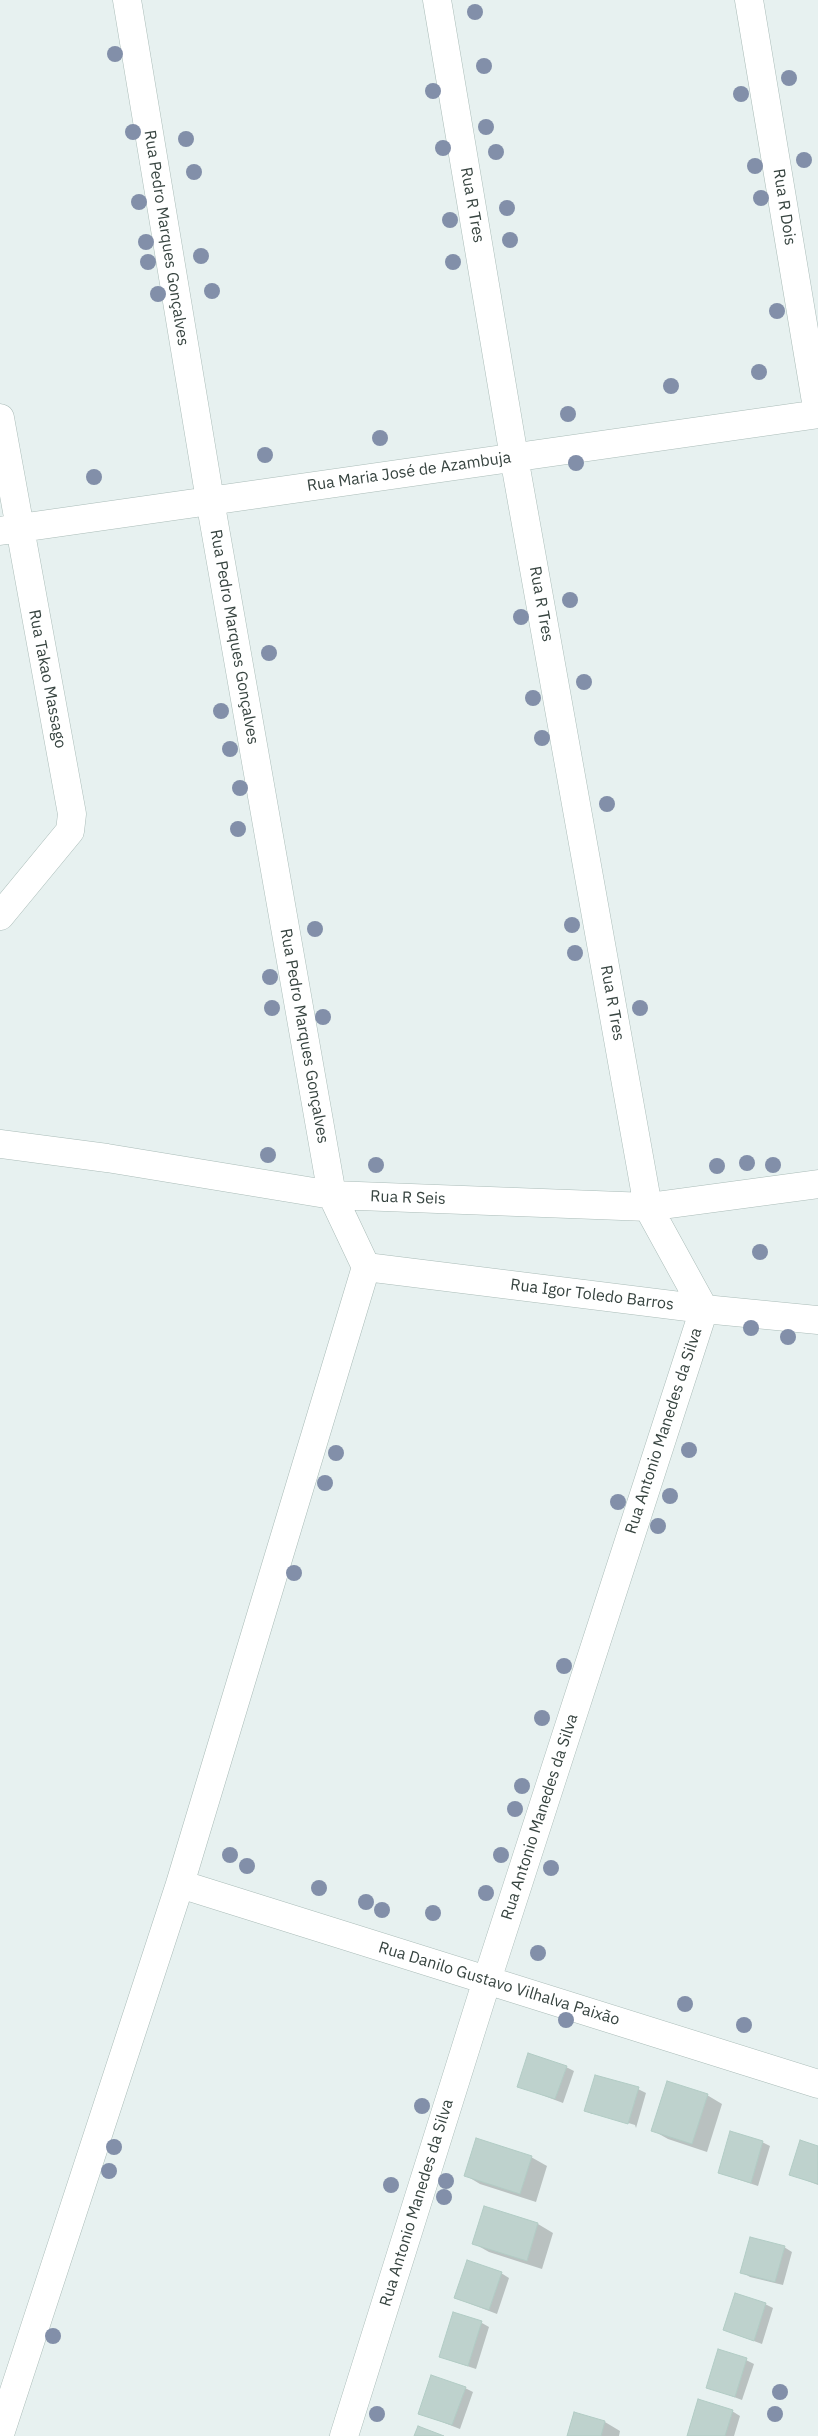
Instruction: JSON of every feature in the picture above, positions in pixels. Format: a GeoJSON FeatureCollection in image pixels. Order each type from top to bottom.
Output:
{"type":"FeatureCollection","features":[{"type":"Feature","properties":{"kind":"street","name":"Rua Pedro Marques Gonçalves"},"geometry":{"type":"LineString","coordinates":[[127,0],[210,500],[332,1195],[366,1267]]}},
{"type":"Feature","properties":{"kind":"street","name":"Rua R Tres"},"geometry":{"type":"LineString","coordinates":[[437,0],[514,457],[648,1207]]}},
{"type":"Feature","properties":{"kind":"street","name":"Rua R Dois"},"geometry":{"type":"LineString","coordinates":[[749,0],[818,414]]}},
{"type":"Feature","properties":{"kind":"street","name":"Rua Maria José de Azambuja"},"geometry":{"type":"LineString","coordinates":[[9,529],[818,414]]}},
{"type":"Feature","properties":{"kind":"street","name":"Rua Takao Massago"},"geometry":{"type":"LineString","coordinates":[[0,418],[9,529],[72,814],[70,831],[0,916]]}},
{"type":"Feature","properties":{"kind":"street","name":"Rua R Seis"},"geometry":{"type":"LineString","coordinates":[[0,1144],[107,1158],[332,1195],[648,1207],[818,1184]]}},
{"type":"Feature","properties":{"kind":"street","name":"Rua Antonio Manedes da Silva"},"geometry":{"type":"LineString","coordinates":[[344,2436],[487,1980],[704,1309],[648,1207]]}},
{"type":"Feature","properties":{"kind":"street","name":"Rua Igor Toledo Barros"},"geometry":{"type":"LineString","coordinates":[[366,1267],[704,1309],[818,1320]]}},
{"type":"Feature","properties":{"kind":"street"},"geometry":{"type":"LineString","coordinates":[[0,2434],[180,1884],[366,1267]]}},
{"type":"Feature","properties":{"kind":"street","name":"Rua Danilo Gustavo Vilhalva Paixão"},"geometry":{"type":"LineString","coordinates":[[180,1884],[818,2084]]}},
{"type":"Feature","properties":{"kind":"building"},"geometry":{"type":"Polygon","coordinates":[[[528,2053],[567,2066],[555,2099],[517,2087],[528,2053]]]}},
{"type":"Feature","properties":{"kind":"building"},"geometry":{"type":"Polygon","coordinates":[[[595,2075],[639,2087],[628,2124],[584,2111],[595,2075]]]}},
{"type":"Feature","properties":{"kind":"building"},"geometry":{"type":"Polygon","coordinates":[[[667,2081],[708,2094],[692,2144],[651,2131],[667,2081]]]}},
{"type":"Feature","properties":{"kind":"building"},"geometry":{"type":"Polygon","coordinates":[[[730,2131],[763,2141],[751,2183],[718,2173],[730,2131]]]}},
{"type":"Feature","properties":{"kind":"building"},"geometry":{"type":"Polygon","coordinates":[[[476,2138],[532,2156],[520,2194],[464,2176],[476,2138]]]}},
{"type":"Feature","properties":{"kind":"building"},"geometry":{"type":"Polygon","coordinates":[[[800,2140],[818,2146],[818,2184],[789,2175],[800,2140]]]}},
{"type":"Feature","properties":{"kind":"building"},"geometry":{"type":"Polygon","coordinates":[[[484,2206],[538,2223],[527,2261],[472,2244],[484,2206]]]}},
{"type":"Feature","properties":{"kind":"building"},"geometry":{"type":"Polygon","coordinates":[[[750,2237],[785,2246],[775,2282],[740,2273],[750,2237]]]}},
{"type":"Feature","properties":{"kind":"building"},"geometry":{"type":"Polygon","coordinates":[[[467,2260],[502,2272],[489,2310],[454,2298],[467,2260]]]}},
{"type":"Feature","properties":{"kind":"building"},"geometry":{"type":"Polygon","coordinates":[[[735,2293],[766,2303],[754,2341],[723,2330],[735,2293]]]}},
{"type":"Feature","properties":{"kind":"building"},"geometry":{"type":"Polygon","coordinates":[[[453,2312],[482,2321],[468,2366],[439,2357],[453,2312]]]}},
{"type":"Feature","properties":{"kind":"building"},"geometry":{"type":"Polygon","coordinates":[[[718,2349],[747,2358],[735,2397],[706,2388],[718,2349]]]}},
{"type":"Feature","properties":{"kind":"building"},"geometry":{"type":"Polygon","coordinates":[[[431,2375],[466,2387],[452,2425],[418,2414],[431,2375]]]}},
{"type":"Feature","properties":{"kind":"building"},"geometry":{"type":"Polygon","coordinates":[[[698,2399],[733,2410],[725,2436],[687,2436],[698,2399]]]}},
{"type":"Feature","properties":{"kind":"building"},"geometry":{"type":"Polygon","coordinates":[[[574,2412],[605,2421],[601,2436],[567,2436],[574,2412]]]}},
{"type":"Feature","properties":{"kind":"building"},"geometry":{"type":"Polygon","coordinates":[[[418,2426],[444,2436],[414,2436],[418,2426]]]}}]}
